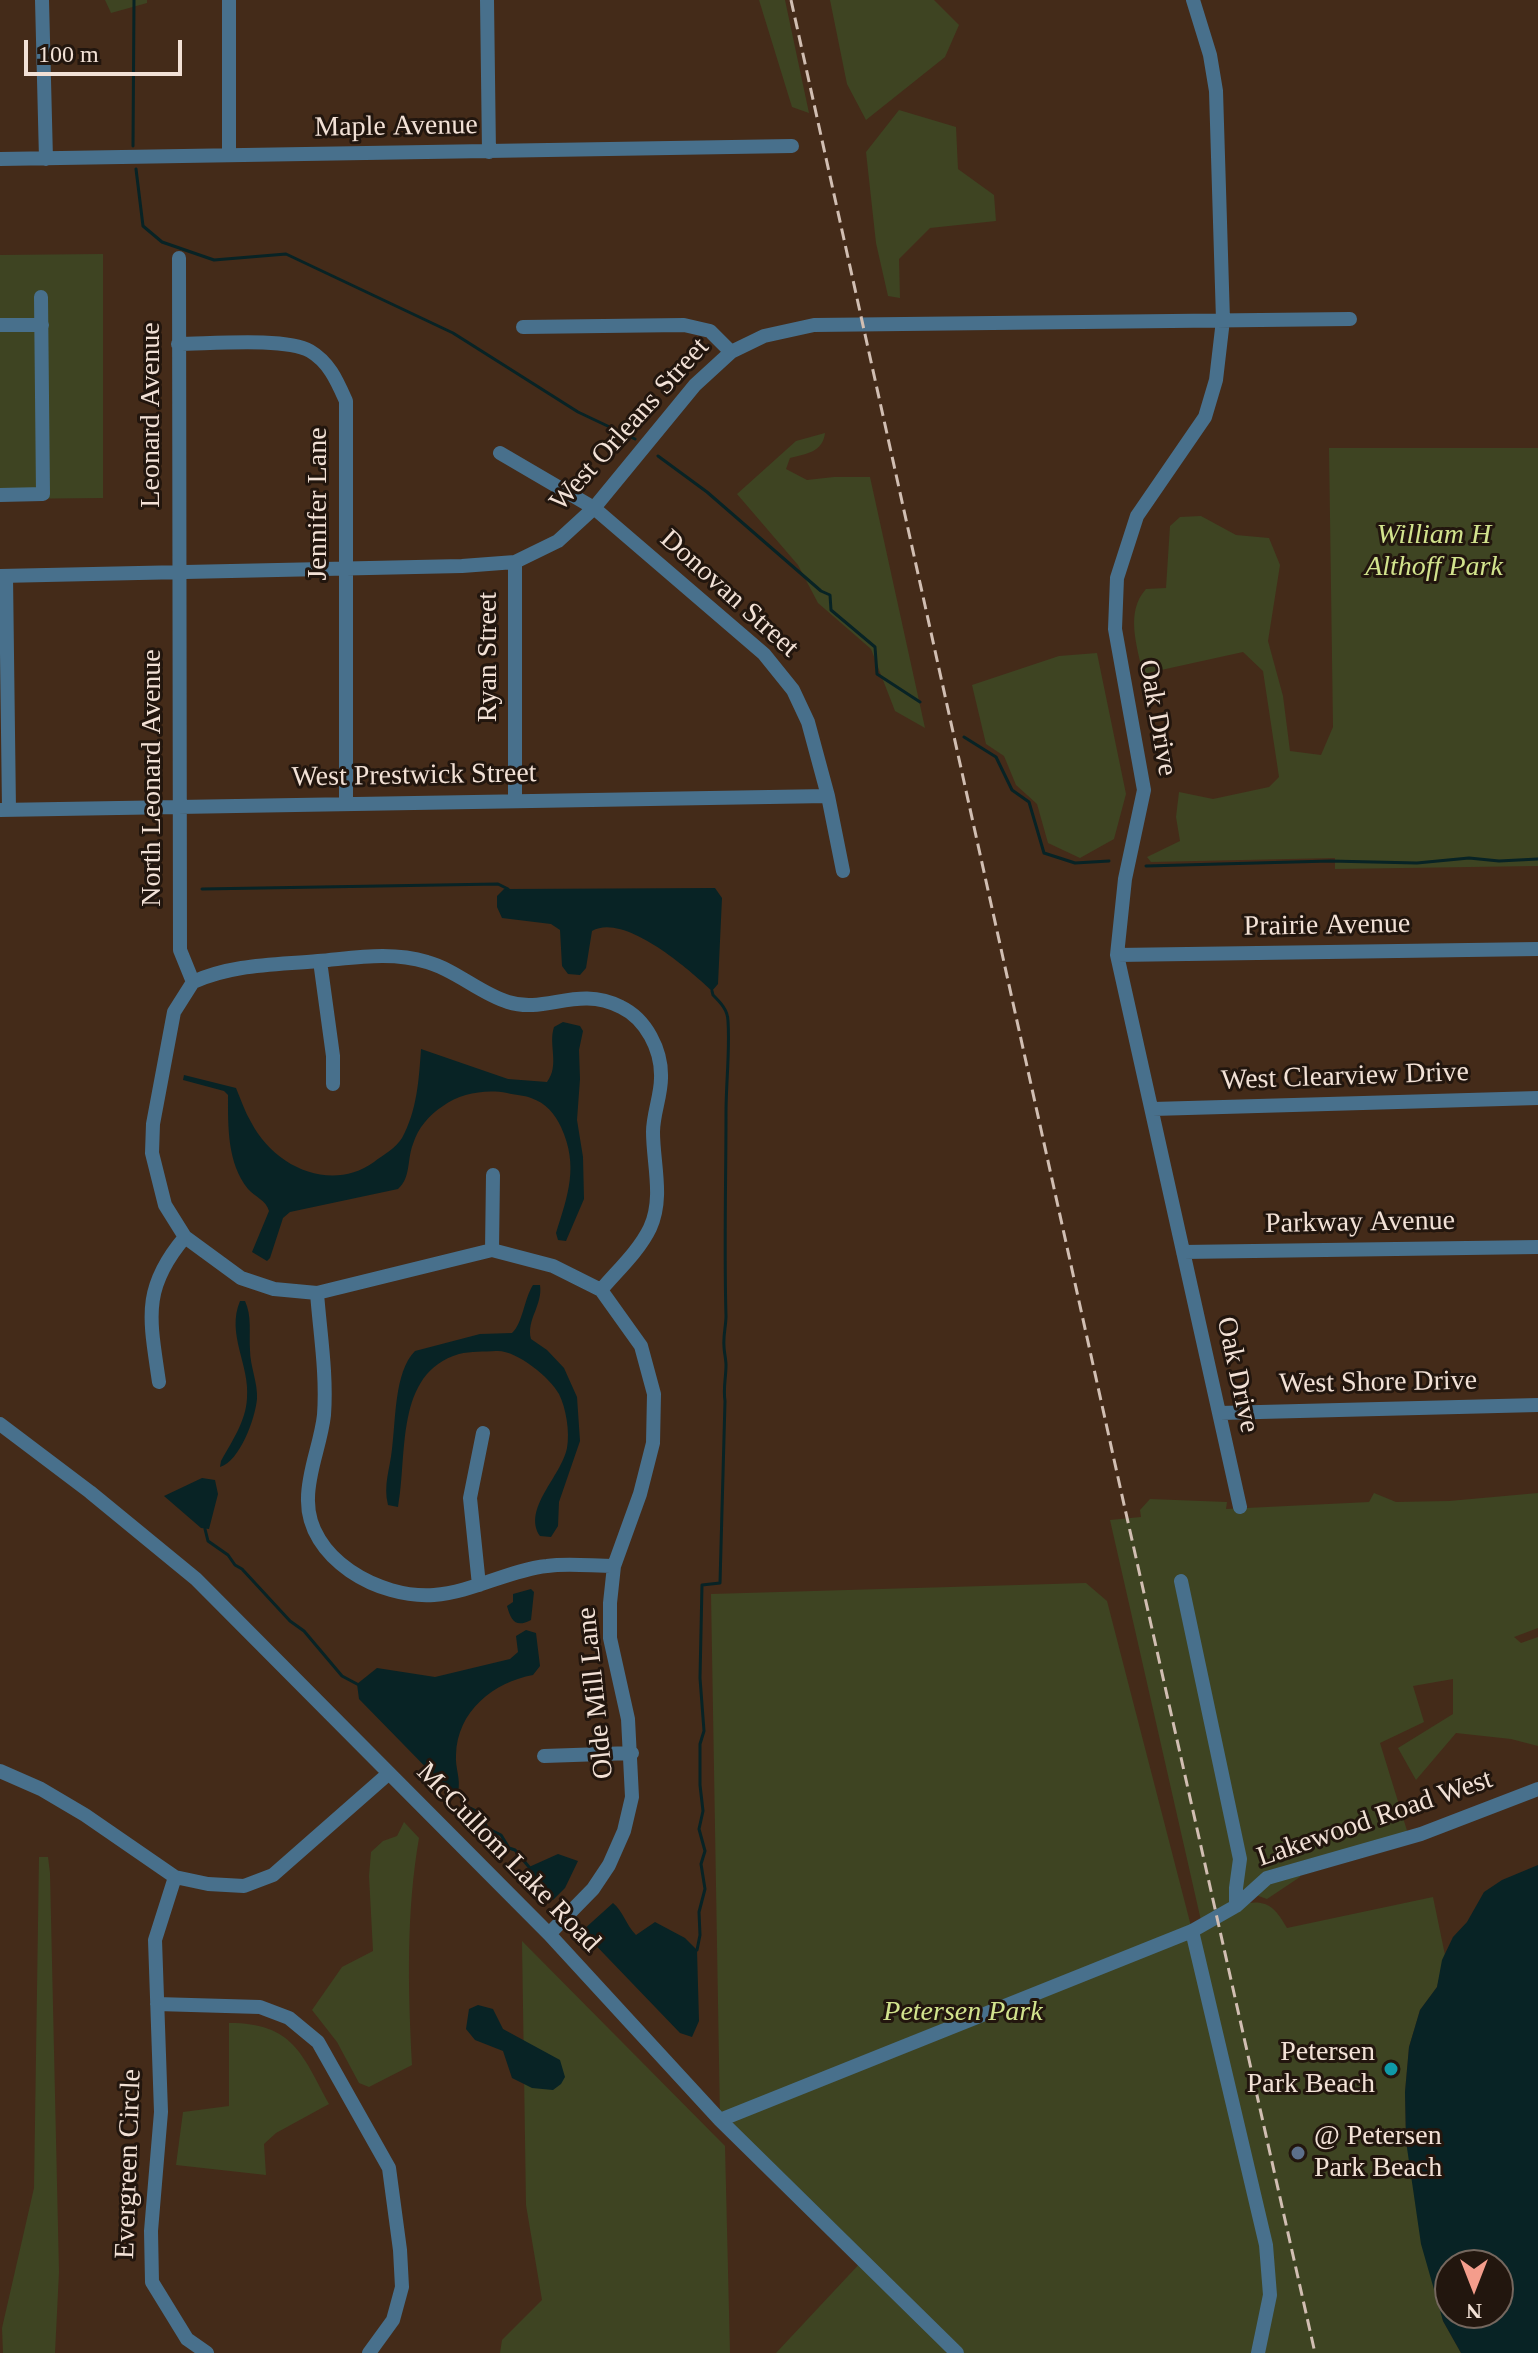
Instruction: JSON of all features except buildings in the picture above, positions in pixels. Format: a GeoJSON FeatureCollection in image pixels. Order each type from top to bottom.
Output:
{"type":"FeatureCollection","features":[{"type":"Feature","properties":{"kind":"street"},"geometry":{"type":"LineString","coordinates":[[42,0],[46,159]]}},
{"type":"Feature","properties":{"kind":"street"},"geometry":{"type":"LineString","coordinates":[[229,0],[229,155]]}},
{"type":"Feature","properties":{"kind":"street"},"geometry":{"type":"LineString","coordinates":[[487,0],[489,152]]}},
{"type":"Feature","properties":{"kind":"street","name":"Oak Drive"},"geometry":{"type":"LineString","coordinates":[[1193,0],[1210,55],[1216,91],[1223,320],[1216,380],[1205,417],[1137,516],[1117,578],[1115,629],[1144,790],[1125,879],[1117,955],[1240,1507]]}},
{"type":"Feature","properties":{"kind":"street","name":"Maple Avenue"},"geometry":{"type":"LineString","coordinates":[[0,159],[792,146]]}},
{"type":"Feature","properties":{"kind":"street","name":"Leonard Avenue"},"geometry":{"type":"LineString","coordinates":[[178,572],[179,258]]}},
{"type":"Feature","properties":{"kind":"street"},"geometry":{"type":"LineString","coordinates":[[0,495],[43,494],[41,297]]}},
{"type":"Feature","properties":{"kind":"street","name":"West Orleans Street"},"geometry":{"type":"LineString","coordinates":[[3,576],[515,562],[558,541],[594,508],[695,385],[731,352],[764,336],[814,325],[1350,319]]}},
{"type":"Feature","properties":{"kind":"street"},"geometry":{"type":"LineString","coordinates":[[0,325],[42,325]]}},
{"type":"Feature","properties":{"kind":"street"},"geometry":{"type":"LineString","coordinates":[[523,327],[684,325],[710,331],[731,352]]}},
{"type":"Feature","properties":{"kind":"street","name":"Jennifer Lane"},"geometry":{"type":"LineString","coordinates":[[178,344],[276,343],[309,350],[331,369],[346,401],[346,803]]}},
{"type":"Feature","properties":{"kind":"street","name":"Donovan Street"},"geometry":{"type":"LineString","coordinates":[[500,453],[594,508],[764,654],[774,666],[793,690],[808,722],[828,796],[843,871]]}},
{"type":"Feature","properties":{"kind":"street","name":"Ryan Street"},"geometry":{"type":"LineString","coordinates":[[515,562],[515,800]]}},
{"type":"Feature","properties":{"kind":"street","name":"North Leonard Avenue"},"geometry":{"type":"LineString","coordinates":[[178,572],[180,950],[193,982]]}},
{"type":"Feature","properties":{"kind":"street"},"geometry":{"type":"LineString","coordinates":[[3,576],[4,810]]}},
{"type":"Feature","properties":{"kind":"street","name":"West Prestwick Street"},"geometry":{"type":"LineString","coordinates":[[4,810],[828,796]]}},
{"type":"Feature","properties":{"kind":"street","name":"Prairie Avenue"},"geometry":{"type":"LineString","coordinates":[[1117,955],[1538,949]]}},
{"type":"Feature","properties":{"kind":"street"},"geometry":{"type":"LineString","coordinates":[[193,982],[236,967],[400,956],[429,962],[488,995],[513,1004],[538,1005],[565,998],[593,998],[622,1007],[641,1022],[652,1038],[659,1057],[661,1078],[653,1128],[658,1189],[651,1226],[601,1290]]}},
{"type":"Feature","properties":{"kind":"street"},"geometry":{"type":"LineString","coordinates":[[320,961],[333,1056],[333,1084]]}},
{"type":"Feature","properties":{"kind":"street","name":"Olde Mill Lane"},"geometry":{"type":"LineString","coordinates":[[193,982],[174,1012],[153,1124],[152,1153],[165,1205],[185,1237],[241,1278],[274,1289],[317,1293],[492,1250],[553,1266],[601,1290],[641,1346],[654,1394],[653,1443],[640,1494],[614,1566],[610,1603],[610,1638],[628,1719],[632,1753],[632,1797],[624,1831],[609,1865],[593,1889],[549,1934]]}},
{"type":"Feature","properties":{"kind":"street","name":"West Clearview Drive"},"geometry":{"type":"LineString","coordinates":[[1153,1109],[1538,1098]]}},
{"type":"Feature","properties":{"kind":"street"},"geometry":{"type":"LineString","coordinates":[[492,1250],[493,1175]]}},
{"type":"Feature","properties":{"kind":"street"},"geometry":{"type":"LineString","coordinates":[[159,1382],[150,1317],[154,1286],[168,1257],[185,1237]]}},
{"type":"Feature","properties":{"kind":"street","name":"Parkway Avenue"},"geometry":{"type":"LineString","coordinates":[[1183,1252],[1538,1247]]}},
{"type":"Feature","properties":{"kind":"street"},"geometry":{"type":"LineString","coordinates":[[317,1293],[324,1414],[307,1495],[309,1519],[320,1543],[335,1560],[384,1588],[410,1594],[435,1595],[545,1566],[614,1566]]}},
{"type":"Feature","properties":{"kind":"street","name":"West Shore Drive"},"geometry":{"type":"LineString","coordinates":[[1220,1413],[1538,1405]]}},
{"type":"Feature","properties":{"kind":"street","name":"McCullom Lake Road"},"geometry":{"type":"LineString","coordinates":[[0,1424],[90,1492],[196,1579],[549,1934],[720,2120],[957,2353]]}},
{"type":"Feature","properties":{"kind":"street"},"geometry":{"type":"LineString","coordinates":[[479,1585],[470,1498],[483,1433]]}},
{"type":"Feature","properties":{"kind":"street"},"geometry":{"type":"LineString","coordinates":[[1181,1581],[1240,1859],[1236,1906]]}},
{"type":"Feature","properties":{"kind":"street"},"geometry":{"type":"LineString","coordinates":[[544,1756],[632,1753]]}},
{"type":"Feature","properties":{"kind":"street"},"geometry":{"type":"LineString","coordinates":[[0,1771],[63,1802],[175,1877],[208,1884],[244,1886],[273,1875],[388,1774]]}},
{"type":"Feature","properties":{"kind":"street","name":"Lakewood Road West"},"geometry":{"type":"LineString","coordinates":[[720,2120],[1192,1931],[1236,1906],[1267,1878],[1421,1834],[1538,1789]]}},
{"type":"Feature","properties":{"kind":"street","name":"Evergreen Circle"},"geometry":{"type":"LineString","coordinates":[[175,1877],[155,1940],[161,2112],[151,2231],[152,2282],[187,2339],[207,2353]]}},
{"type":"Feature","properties":{"kind":"street"},"geometry":{"type":"LineString","coordinates":[[1192,1931],[1266,2245],[1270,2295],[1258,2353]]}},
{"type":"Feature","properties":{"kind":"street"},"geometry":{"type":"LineString","coordinates":[[157,2004],[260,2007],[289,2018],[318,2042],[389,2168],[402,2287],[393,2320],[369,2353]]}},
{"type":"Feature","properties":{"kind":"green space"},"geometry":{"type":"Polygon","coordinates":[[[105,0],[147,0],[147,3],[111,13],[105,0]]]}},
{"type":"Feature","properties":{"kind":"green space"},"geometry":{"type":"Polygon","coordinates":[[[759,0],[785,0],[809,113],[792,107],[759,0]]]}},
{"type":"Feature","properties":{"kind":"green space"},"geometry":{"type":"Polygon","coordinates":[[[830,0],[934,0],[959,25],[945,57],[866,120],[847,84],[830,0]]]}},
{"type":"Feature","properties":{"kind":"green space"},"geometry":{"type":"Polygon","coordinates":[[[899,110],[956,127],[958,169],[994,195],[996,221],[930,228],[899,259],[900,298],[888,296],[876,243],[866,152],[899,110]]]}},
{"type":"Feature","properties":{"kind":"green space"},"geometry":{"type":"Polygon","coordinates":[[[103,254],[103,498],[0,499],[0,255],[103,254]]]}},
{"type":"Feature","properties":{"kind":"green space"},"geometry":{"type":"Polygon","coordinates":[[[825,433],[817,448],[790,458],[786,469],[807,480],[870,477],[925,728],[895,711],[871,649],[818,603],[798,565],[737,494],[796,441],[825,433]]]}},
{"type":"Feature","properties":{"kind":"green space","name":"William H Althoff Park"},"geometry":{"type":"Polygon","coordinates":[[[1329,448],[1538,448],[1538,866],[1335,869],[1335,858],[1151,862],[1147,857],[1180,841],[1176,817],[1179,792],[1213,799],[1269,787],[1279,777],[1263,671],[1243,652],[1143,674],[1134,630],[1136,608],[1146,589],[1166,588],[1170,526],[1180,517],[1201,516],[1236,535],[1269,538],[1280,565],[1268,641],[1283,696],[1290,751],[1321,755],[1333,727],[1329,448]]]}},
{"type":"Feature","properties":{"kind":"green space"},"geometry":{"type":"Polygon","coordinates":[[[1097,653],[1126,794],[1114,839],[1080,858],[1048,843],[1037,804],[1016,785],[1004,756],[986,744],[972,685],[1059,656],[1097,653]]]}},
{"type":"Feature","properties":{"kind":"green space","name":"Petersen Park"},"geometry":{"type":"Polygon","coordinates":[[[1374,1493],[1396,1502],[1538,1493],[1538,1628],[1514,1637],[1521,1643],[1538,1637],[1538,1746],[1511,1739],[1456,1733],[1416,1780],[1398,1748],[1453,1714],[1453,1679],[1413,1686],[1424,1722],[1380,1743],[1409,1837],[1300,1869],[1300,1877],[1267,1899],[1250,1893],[1239,1905],[1256,1902],[1268,1905],[1287,1928],[1433,1897],[1445,1955],[1437,1987],[1420,2010],[1409,2047],[1405,2092],[1406,2141],[1434,2277],[1434,2329],[1448,2329],[1461,2353],[776,2353],[863,2260],[720,2120],[711,1594],[1086,1583],[1107,1601],[1192,1930],[1202,1925],[1110,1520],[1141,1517],[1140,1510],[1150,1499],[1227,1502],[1226,1509],[1369,1502],[1374,1493]]]}},
{"type":"Feature","properties":{"kind":"green space"},"geometry":{"type":"Polygon","coordinates":[[[404,1822],[419,1838],[409,1951],[412,2065],[369,2087],[359,2083],[337,2042],[312,2010],[342,1967],[373,1951],[369,1876],[371,1852],[383,1841],[397,1836],[404,1822]]]}},
{"type":"Feature","properties":{"kind":"green space"},"geometry":{"type":"Polygon","coordinates":[[[39,1857],[48,1857],[50,1873],[59,2272],[55,2353],[3,2353],[2,2328],[34,2188],[39,1857]]]}},
{"type":"Feature","properties":{"kind":"green space"},"geometry":{"type":"Polygon","coordinates":[[[522,1941],[725,2146],[730,2353],[500,2353],[502,2340],[542,2300],[526,2205],[522,1941]]]}},
{"type":"Feature","properties":{"kind":"green space"},"geometry":{"type":"Polygon","coordinates":[[[229,2023],[251,2024],[282,2035],[302,2056],[329,2104],[276,2133],[264,2144],[266,2175],[176,2165],[183,2112],[229,2106],[229,2023]]]}},
{"type":"Feature","properties":{"kind":"water"},"geometry":{"type":"Polygon","coordinates":[[[715,888],[722,898],[718,984],[712,991],[656,946],[621,929],[605,927],[592,931],[586,968],[580,975],[568,974],[562,966],[560,930],[551,924],[502,918],[497,907],[497,896],[504,889],[715,888]]]}},
{"type":"Feature","properties":{"kind":"water"},"geometry":{"type":"Polygon","coordinates":[[[563,1022],[580,1026],[583,1031],[579,1050],[577,1120],[583,1157],[584,1199],[566,1241],[558,1240],[556,1233],[570,1180],[570,1155],[559,1122],[536,1100],[491,1092],[458,1098],[429,1118],[415,1138],[407,1174],[398,1189],[290,1212],[283,1218],[270,1258],[267,1261],[252,1252],[269,1211],[263,1201],[248,1189],[236,1168],[230,1144],[228,1095],[224,1091],[183,1080],[184,1075],[236,1088],[261,1138],[289,1163],[322,1175],[340,1175],[374,1162],[402,1138],[414,1106],[421,1049],[508,1079],[547,1082],[553,1069],[554,1027],[563,1022]]]}},
{"type":"Feature","properties":{"kind":"water"},"geometry":{"type":"Polygon","coordinates":[[[533,1285],[540,1285],[540,1292],[531,1325],[531,1339],[564,1368],[577,1397],[580,1441],[559,1502],[558,1526],[551,1537],[540,1536],[536,1515],[567,1448],[565,1413],[559,1394],[548,1380],[522,1359],[504,1352],[459,1354],[438,1364],[423,1379],[408,1418],[398,1507],[388,1505],[387,1484],[397,1397],[408,1360],[415,1351],[480,1334],[512,1333],[519,1323],[533,1285]]]}},
{"type":"Feature","properties":{"kind":"water"},"geometry":{"type":"Polygon","coordinates":[[[240,1301],[245,1301],[249,1313],[250,1356],[257,1399],[250,1428],[240,1448],[220,1467],[246,1406],[247,1386],[236,1325],[240,1301]]]}},
{"type":"Feature","properties":{"kind":"water"},"geometry":{"type":"Polygon","coordinates":[[[202,1478],[215,1480],[218,1494],[209,1529],[201,1528],[164,1496],[202,1478]]]}},
{"type":"Feature","properties":{"kind":"water"},"geometry":{"type":"Polygon","coordinates":[[[531,1589],[534,1592],[531,1620],[518,1623],[512,1619],[507,1606],[513,1602],[513,1594],[531,1589]]]}},
{"type":"Feature","properties":{"kind":"water"},"geometry":{"type":"Polygon","coordinates":[[[526,1630],[536,1633],[540,1666],[533,1675],[505,1684],[492,1692],[471,1712],[458,1739],[458,1792],[447,1789],[359,1699],[357,1684],[377,1668],[435,1677],[510,1659],[518,1652],[516,1636],[526,1630]]]}},
{"type":"Feature","properties":{"kind":"water"},"geometry":{"type":"Polygon","coordinates":[[[558,1854],[578,1861],[565,1888],[553,1900],[529,1878],[529,1867],[558,1854]]]}},
{"type":"Feature","properties":{"kind":"water"},"geometry":{"type":"Polygon","coordinates":[[[1538,1865],[1538,2353],[1461,2353],[1448,2329],[1514,2329],[1514,2249],[1434,2249],[1434,2290],[1421,2244],[1406,2141],[1405,2092],[1409,2047],[1420,2010],[1437,1987],[1442,1960],[1453,1937],[1467,1922],[1484,1892],[1502,1880],[1538,1865]]]}},
{"type":"Feature","properties":{"kind":"water"},"geometry":{"type":"Polygon","coordinates":[[[613,1903],[636,1935],[655,1922],[685,1938],[697,1950],[699,2021],[692,2037],[680,2033],[582,1931],[613,1903]]]}},
{"type":"Feature","properties":{"kind":"water"},"geometry":{"type":"Polygon","coordinates":[[[478,2005],[493,2009],[503,2029],[560,2060],[565,2077],[561,2084],[553,2090],[532,2088],[512,2078],[503,2051],[475,2040],[466,2029],[469,2009],[478,2005]]]}},
{"type":"Feature","properties":{"kind":"waterway"},"geometry":{"type":"LineString","coordinates":[[133,146],[134,0]]}},
{"type":"Feature","properties":{"kind":"waterway"},"geometry":{"type":"LineString","coordinates":[[136,169],[143,226],[162,242],[214,260],[286,254],[453,333],[578,412],[635,439]]}},
{"type":"Feature","properties":{"kind":"waterway"},"geometry":{"type":"LineString","coordinates":[[658,456],[707,492],[821,591],[830,595],[831,610],[875,647],[877,674],[920,702]]}},
{"type":"Feature","properties":{"kind":"waterway"},"geometry":{"type":"LineString","coordinates":[[964,737],[996,757],[1012,790],[1029,802],[1044,853],[1075,863],[1109,861]]}},
{"type":"Feature","properties":{"kind":"waterway"},"geometry":{"type":"LineString","coordinates":[[1146,866],[1538,859]]}},
{"type":"Feature","properties":{"kind":"waterway"},"geometry":{"type":"LineString","coordinates":[[202,889],[498,884],[508,889]]}},
{"type":"Feature","properties":{"kind":"waterway"},"geometry":{"type":"LineString","coordinates":[[697,1950],[699,1912],[705,1889],[701,1864],[705,1851],[699,1829],[703,1811],[700,1744],[704,1731],[700,1678],[702,1585],[720,1583],[726,1365],[728,1017],[712,991]]}},
{"type":"Feature","properties":{"kind":"waterway"},"geometry":{"type":"LineString","coordinates":[[205,1529],[208,1541],[228,1555],[290,1621],[304,1631],[342,1676],[357,1684]]}},
{"type":"Feature","properties":{"kind":"waterway"},"geometry":{"type":"LineString","coordinates":[[458,1792],[466,1806],[480,1813],[487,1828],[501,1835],[509,1848],[515,1850],[529,1867]]}},
{"type":"Feature","properties":{"kind":"railway"},"geometry":{"type":"LineString","coordinates":[[791,0],[1315,2353]]}},
{"type":"Feature","properties":{"kind":"place","name":"Petersen Park Beach"},"geometry":{"type":"Point","coordinates":[1391,2069]}},
{"type":"Feature","properties":{"kind":"place","name":"@ Petersen Park Beach"},"geometry":{"type":"Point","coordinates":[1298,2153]}}]}
